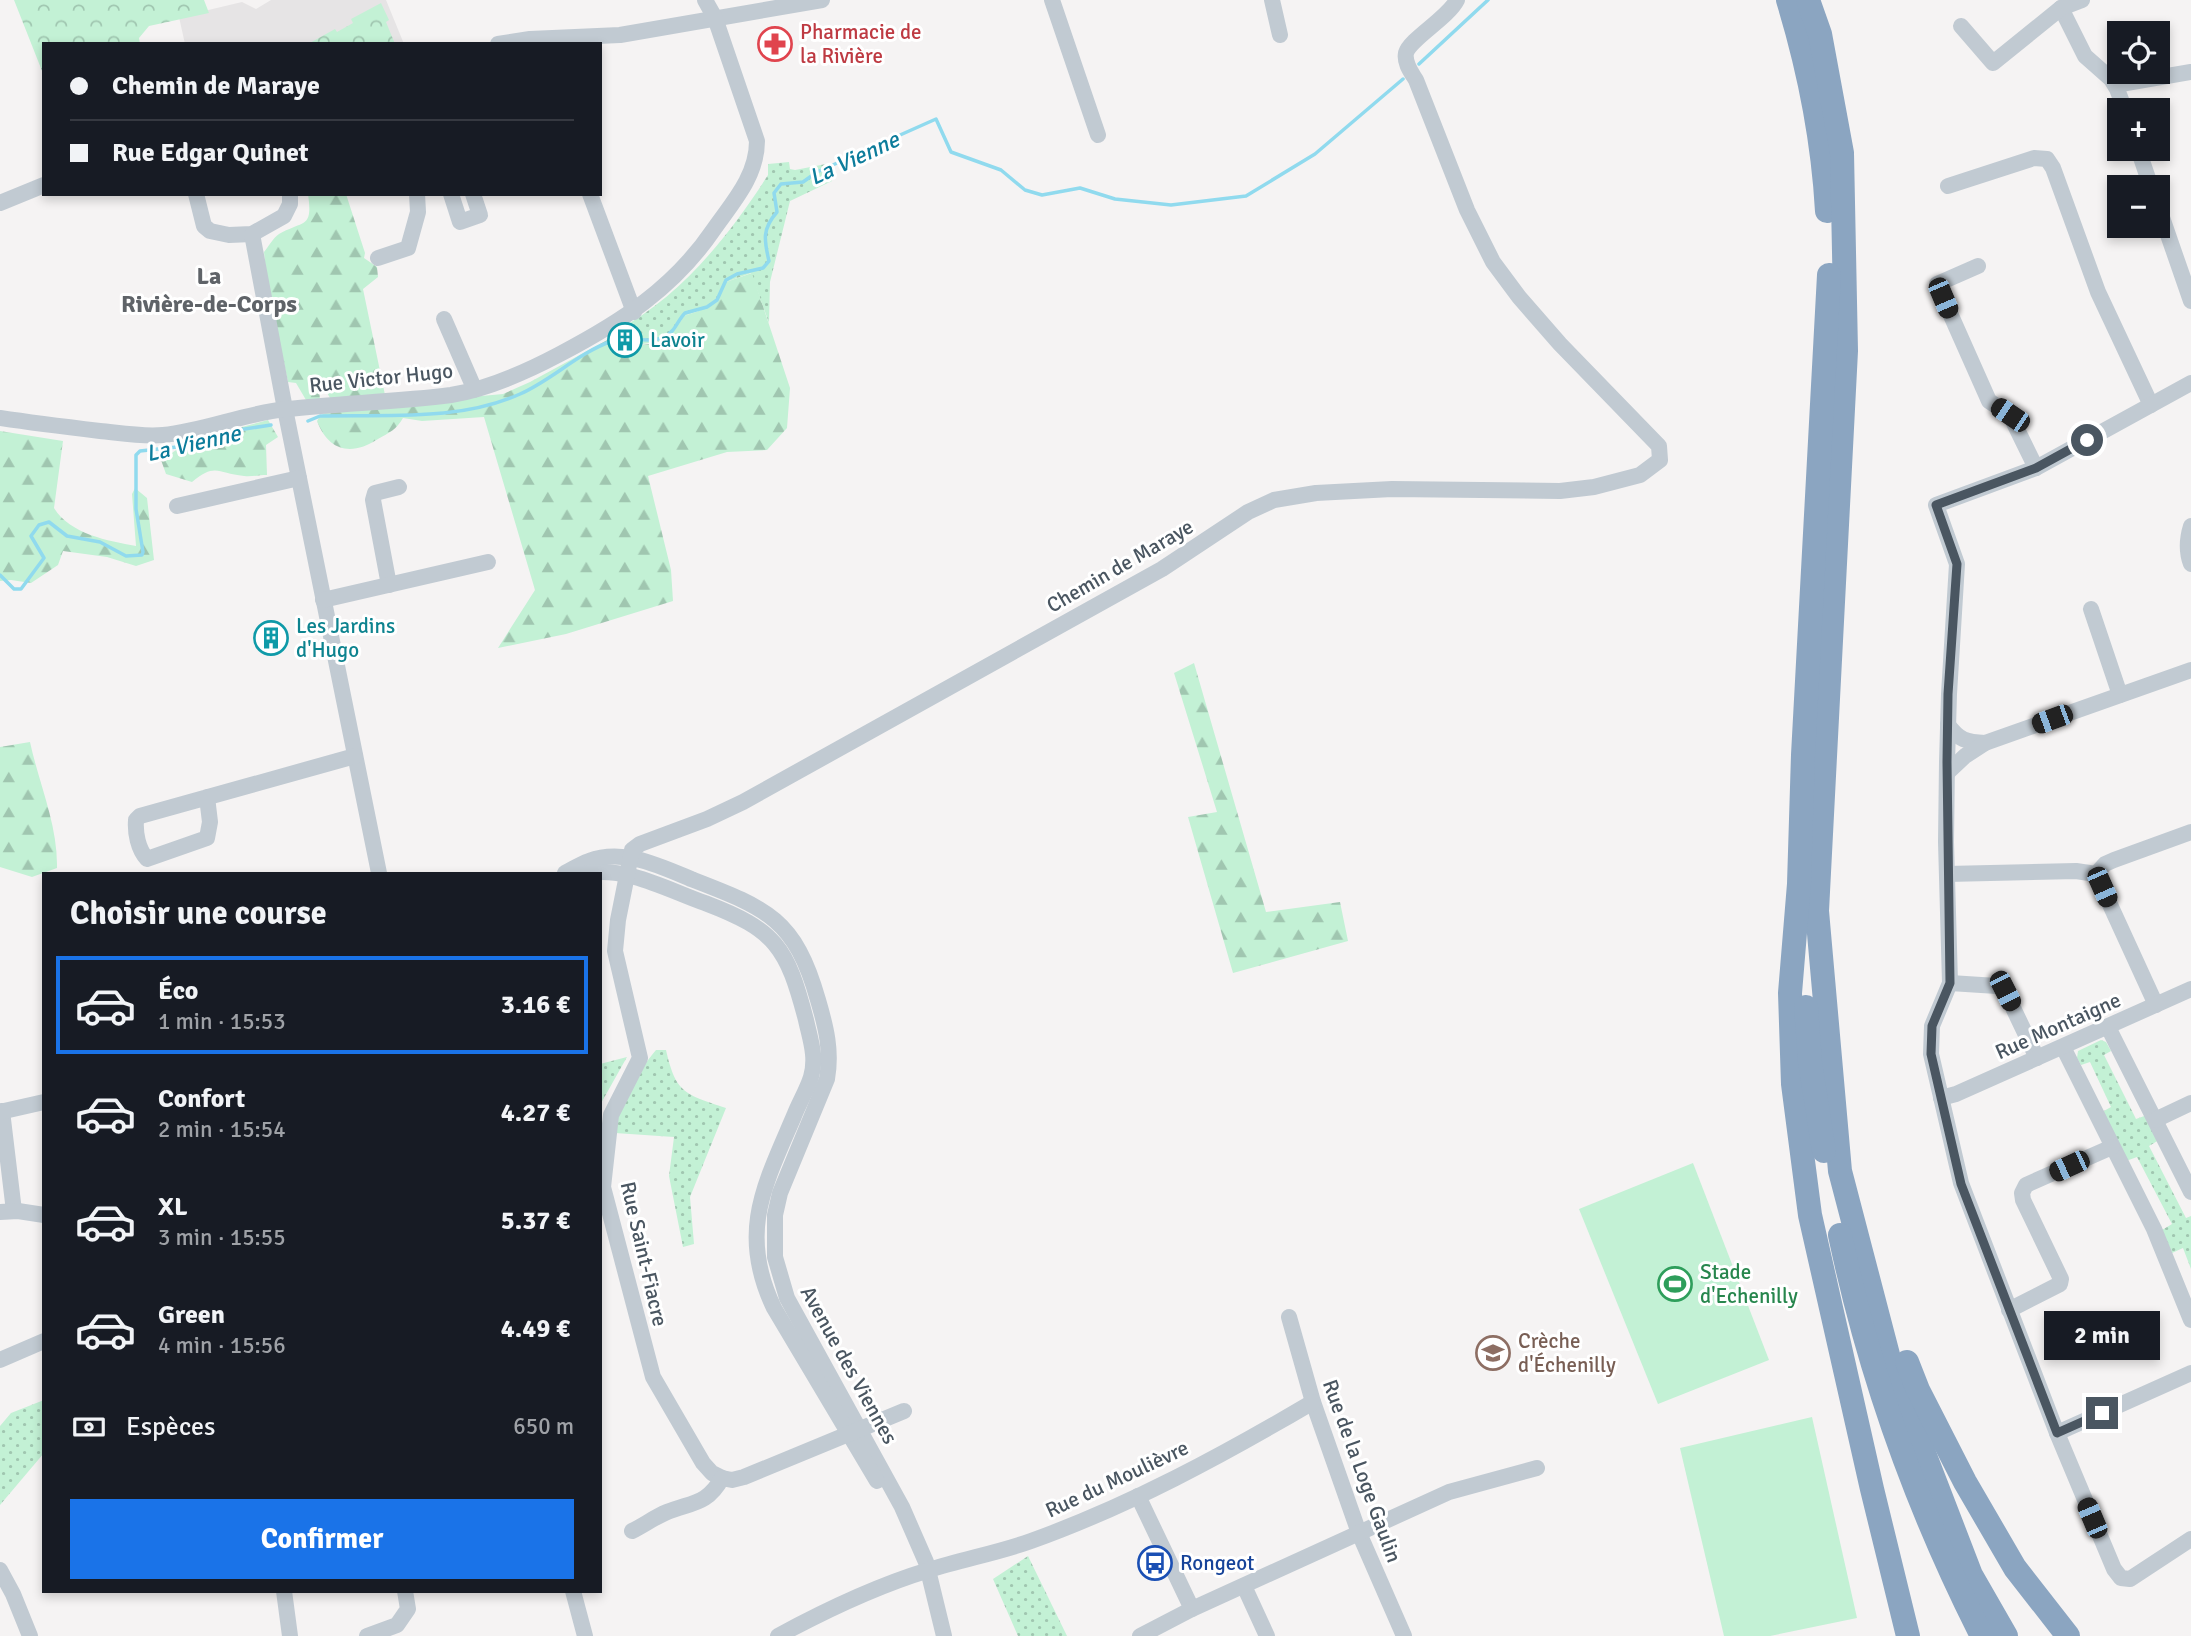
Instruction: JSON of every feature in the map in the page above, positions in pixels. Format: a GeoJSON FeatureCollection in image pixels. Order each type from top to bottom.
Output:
{"type":"FeatureCollection","features":[{"type":"Feature","properties":{"kind":"highway"},"geometry":{"type":"LineString","coordinates":[[1788,0],[1805,60],[1820,138],[1829,240],[1799,884],[1790,993],[1793,1084],[1813,1227],[1908,1636]]}},
{"type":"Feature","properties":{"kind":"highway"},"geometry":{"type":"LineString","coordinates":[[1808,0],[1820,34],[1842,153],[1846,351],[1817,911],[1840,1171],[1892,1370],[1971,1575],[2006,1636]]}},
{"type":"Feature","properties":{"kind":"highway"},"geometry":{"type":"LineString","coordinates":[[1799,884],[1810,1062],[1829,1184],[1842,1245],[1875,1367],[1898,1437],[1953,1576],[1982,1636]]}},
{"type":"Feature","properties":{"kind":"highway"},"geometry":{"type":"LineString","coordinates":[[1858,1241],[1918,1390],[1965,1482],[2015,1568],[2068,1636]]}},
{"type":"Feature","properties":{"kind":"street","name":"Rue Victor Hugo"},"geometry":{"type":"LineString","coordinates":[[379,872],[285,409],[453,394],[503,380],[603,332],[634,312],[684,266],[710,236],[741,191],[754,168],[757,141],[715,18],[705,0]]}},
{"type":"Feature","properties":{"kind":"street"},"geometry":{"type":"LineString","coordinates":[[511,42],[620,35],[822,0]]}},
{"type":"Feature","properties":{"kind":"street"},"geometry":{"type":"LineString","coordinates":[[1052,0],[1098,135]]}},
{"type":"Feature","properties":{"kind":"street"},"geometry":{"type":"LineString","coordinates":[[1272,0],[1280,36]]}},
{"type":"Feature","properties":{"kind":"street","name":"Chemin de Maraye"},"geometry":{"type":"LineString","coordinates":[[628,866],[632,850],[640,844],[708,819],[743,802],[1162,569],[1248,512],[1274,500],[1315,493],[1392,489],[1551,492],[1594,487],[1640,475],[1660,460],[1659,446],[1560,344],[1519,297],[1493,262],[1467,210],[1416,80],[1407,65],[1406,53],[1457,0]]}},
{"type":"Feature","properties":{"kind":"street"},"geometry":{"type":"LineString","coordinates":[[1961,26],[1993,63],[2061,8],[2082,0]]}},
{"type":"Feature","properties":{"kind":"street"},"geometry":{"type":"LineString","coordinates":[[2061,8],[2085,56],[2115,85],[2120,98]]}},
{"type":"Feature","properties":{"kind":"street"},"geometry":{"type":"LineString","coordinates":[[2115,85],[2191,72]]}},
{"type":"Feature","properties":{"kind":"street"},"geometry":{"type":"LineString","coordinates":[[1948,186],[2034,158],[2047,159],[2053,168],[2098,292],[2151,405]]}},
{"type":"Feature","properties":{"kind":"street"},"geometry":{"type":"LineString","coordinates":[[0,203],[42,186]]}},
{"type":"Feature","properties":{"kind":"street"},"geometry":{"type":"LineString","coordinates":[[196,196],[204,226],[210,231],[229,235],[252,234],[284,216],[290,204],[290,196]]}},
{"type":"Feature","properties":{"kind":"street"},"geometry":{"type":"LineString","coordinates":[[378,258],[408,248],[420,196]]}},
{"type":"Feature","properties":{"kind":"street"},"geometry":{"type":"LineString","coordinates":[[452,196],[460,222],[480,215],[474,196]]}},
{"type":"Feature","properties":{"kind":"street"},"geometry":{"type":"LineString","coordinates":[[591,196],[634,312]]}},
{"type":"Feature","properties":{"kind":"street"},"geometry":{"type":"LineString","coordinates":[[0,418],[117,433],[162,435],[285,409],[252,234]]}},
{"type":"Feature","properties":{"kind":"street"},"geometry":{"type":"LineString","coordinates":[[2169,238],[2191,301]]}},
{"type":"Feature","properties":{"kind":"street"},"geometry":{"type":"LineString","coordinates":[[1978,266],[1937,284],[1989,401],[2010,415],[2036,468]]}},
{"type":"Feature","properties":{"kind":"street"},"geometry":{"type":"LineString","coordinates":[[444,319],[474,388]]}},
{"type":"Feature","properties":{"kind":"street"},"geometry":{"type":"LineString","coordinates":[[2191,383],[2036,468],[1936,505],[1957,564],[1947,773],[1950,983],[1932,1026],[1931,1054],[1961,1184],[2057,1433],[2114,1569],[2121,1578],[2130,1579],[2191,1539]]}},
{"type":"Feature","properties":{"kind":"street"},"geometry":{"type":"LineString","coordinates":[[177,506],[299,478]]}},
{"type":"Feature","properties":{"kind":"street"},"geometry":{"type":"LineString","coordinates":[[389,585],[373,500],[375,493],[399,487]]}},
{"type":"Feature","properties":{"kind":"street"},"geometry":{"type":"LineString","coordinates":[[2191,526],[2187,538],[2187,555],[2191,564]]}},
{"type":"Feature","properties":{"kind":"street"},"geometry":{"type":"LineString","coordinates":[[323,600],[488,562]]}},
{"type":"Feature","properties":{"kind":"street"},"geometry":{"type":"LineString","coordinates":[[2091,609],[2120,695]]}},
{"type":"Feature","properties":{"kind":"street"},"geometry":{"type":"LineString","coordinates":[[1947,773],[1965,756],[1985,743],[2191,670]]}},
{"type":"Feature","properties":{"kind":"street"},"geometry":{"type":"LineString","coordinates":[[1948,725],[1958,738],[1967,743],[1985,743]]}},
{"type":"Feature","properties":{"kind":"street"},"geometry":{"type":"LineString","coordinates":[[207,797],[210,822],[207,838],[147,859],[141,853],[136,820],[140,816],[207,797],[355,756]]}},
{"type":"Feature","properties":{"kind":"street"},"geometry":{"type":"LineString","coordinates":[[2096,874],[2105,864],[2114,860],[2191,832]]}},
{"type":"Feature","properties":{"kind":"street","name":"Avenue des Viennes"},"geometry":{"type":"LineString","coordinates":[[567,872],[590,860],[613,857],[751,923],[777,945],[795,977],[814,1052],[811,1076],[764,1190],[756,1217],[761,1282],[774,1308],[854,1431],[889,1501],[911,1529],[928,1570],[944,1636]]}},
{"type":"Feature","properties":{"kind":"street","name":"Avenue des Viennes"},"geometry":{"type":"LineString","coordinates":[[594,872],[628,866]]}},
{"type":"Feature","properties":{"kind":"street","name":"Rue Saint-Fiacre"},"geometry":{"type":"LineString","coordinates":[[628,866],[615,951],[640,1058],[611,1115],[603,1187],[653,1377],[703,1463],[712,1473],[722,1478]]}},
{"type":"Feature","properties":{"kind":"street"},"geometry":{"type":"LineString","coordinates":[[1947,874],[2077,871],[2096,874]]}},
{"type":"Feature","properties":{"kind":"street"},"geometry":{"type":"LineString","coordinates":[[2096,874],[2156,1005]]}},
{"type":"Feature","properties":{"kind":"street"},"geometry":{"type":"LineString","coordinates":[[1950,983],[1997,986],[2005,991],[2038,1058]]}},
{"type":"Feature","properties":{"kind":"street","name":"Rue Montaigne"},"geometry":{"type":"LineString","coordinates":[[1941,1098],[1956,1094],[2191,989]]}},
{"type":"Feature","properties":{"kind":"street"},"geometry":{"type":"LineString","coordinates":[[2108,1027],[2191,1192]]}},
{"type":"Feature","properties":{"kind":"street"},"geometry":{"type":"LineString","coordinates":[[2063,1047],[2154,1229],[2191,1320]]}},
{"type":"Feature","properties":{"kind":"street"},"geometry":{"type":"LineString","coordinates":[[42,1102],[1,1111],[7,1212],[42,1215]]}},
{"type":"Feature","properties":{"kind":"street"},"geometry":{"type":"LineString","coordinates":[[2155,1120],[2191,1103]]}},
{"type":"Feature","properties":{"kind":"street"},"geometry":{"type":"LineString","coordinates":[[2009,1310],[2060,1284],[2061,1279],[2023,1200],[2022,1193],[2026,1185],[2112,1147]]}},
{"type":"Feature","properties":{"kind":"street","name":"Rue de la Loge Gaulin"},"geometry":{"type":"LineString","coordinates":[[1289,1317],[1312,1402],[1359,1534],[1404,1636]]}},
{"type":"Feature","properties":{"kind":"street"},"geometry":{"type":"LineString","coordinates":[[0,1360],[42,1342]]}},
{"type":"Feature","properties":{"kind":"street"},"geometry":{"type":"LineString","coordinates":[[2057,1433],[2191,1373]]}},
{"type":"Feature","properties":{"kind":"street","name":"Rue du Moulièvre"},"geometry":{"type":"LineString","coordinates":[[778,1636],[800,1631],[849,1600],[928,1570],[1033,1540],[1138,1496],[1252,1438],[1312,1402]]}},
{"type":"Feature","properties":{"kind":"street"},"geometry":{"type":"LineString","coordinates":[[632,1531],[667,1512],[701,1502],[711,1495],[722,1478],[744,1478],[904,1411]]}},
{"type":"Feature","properties":{"kind":"street"},"geometry":{"type":"LineString","coordinates":[[1140,1636],[1192,1609],[1449,1492],[1536,1468]]}},
{"type":"Feature","properties":{"kind":"street"},"geometry":{"type":"LineString","coordinates":[[1138,1496],[1192,1609]]}},
{"type":"Feature","properties":{"kind":"street"},"geometry":{"type":"LineString","coordinates":[[0,1570],[7,1598],[30,1636]]}},
{"type":"Feature","properties":{"kind":"street"},"geometry":{"type":"LineString","coordinates":[[1244,1586],[1267,1636]]}},
{"type":"Feature","properties":{"kind":"street"},"geometry":{"type":"LineString","coordinates":[[284,1593],[290,1636]]}},
{"type":"Feature","properties":{"kind":"street"},"geometry":{"type":"LineString","coordinates":[[367,1636],[397,1625],[408,1609],[405,1593]]}},
{"type":"Feature","properties":{"kind":"street"},"geometry":{"type":"LineString","coordinates":[[574,1593],[585,1636]]}},
{"type":"Feature","properties":{"kind":"shaded area"},"geometry":{"type":"Polygon","coordinates":[[[271,0],[386,0],[403,42],[185,42],[179,17],[242,2],[256,9],[271,0]]]}},
{"type":"Feature","properties":{"kind":"green space"},"geometry":{"type":"Polygon","coordinates":[[[14,0],[204,0],[209,13],[149,26],[139,38],[140,42],[42,42],[42,71],[14,0]]]}},
{"type":"Feature","properties":{"kind":"green space"},"geometry":{"type":"Polygon","coordinates":[[[381,3],[389,20],[386,22],[394,42],[312,42],[353,23],[351,19],[381,3]]]}},
{"type":"Feature","properties":{"kind":"green space"},"geometry":{"type":"Polygon","coordinates":[[[789,162],[790,169],[795,170],[826,164],[832,181],[790,201],[770,282],[769,323],[751,273],[726,282],[714,301],[705,308],[684,316],[663,339],[632,345],[632,336],[618,336],[617,330],[662,300],[683,282],[721,241],[768,175],[768,164],[789,162]]]}},
{"type":"Feature","properties":{"kind":"green space"},"geometry":{"type":"Polygon","coordinates":[[[308,196],[347,196],[365,253],[364,258],[377,267],[378,277],[363,289],[385,395],[330,398],[325,389],[319,389],[320,400],[306,400],[296,383],[288,382],[267,282],[264,252],[279,234],[305,222],[308,196]]]}},
{"type":"Feature","properties":{"kind":"green space"},"geometry":{"type":"Polygon","coordinates":[[[752,273],[790,388],[787,428],[767,450],[727,452],[648,476],[671,570],[673,601],[566,634],[498,648],[535,590],[484,417],[422,421],[403,418],[386,435],[359,448],[350,449],[335,445],[317,421],[330,410],[503,394],[611,338],[617,345],[656,342],[671,333],[684,316],[710,305],[726,282],[752,273]]]}},
{"type":"Feature","properties":{"kind":"green space"},"geometry":{"type":"Polygon","coordinates":[[[268,420],[278,437],[266,445],[267,475],[247,476],[212,471],[192,482],[166,474],[161,460],[190,441],[268,420]]]}},
{"type":"Feature","properties":{"kind":"green space"},"geometry":{"type":"Polygon","coordinates":[[[0,431],[63,441],[54,508],[70,524],[90,535],[136,546],[132,494],[135,488],[147,498],[154,560],[136,566],[107,557],[63,551],[58,565],[31,583],[0,581],[0,431]]]}},
{"type":"Feature","properties":{"kind":"green space"},"geometry":{"type":"Polygon","coordinates":[[[1194,663],[1266,912],[1340,902],[1348,941],[1233,973],[1188,817],[1217,812],[1174,673],[1194,663]]]}},
{"type":"Feature","properties":{"kind":"green space"},"geometry":{"type":"Polygon","coordinates":[[[30,742],[51,820],[57,868],[32,877],[0,867],[0,747],[30,742]]]}},
{"type":"Feature","properties":{"kind":"green space"},"geometry":{"type":"Polygon","coordinates":[[[2101,1040],[2106,1042],[2111,1051],[2104,1055],[2136,1119],[2147,1115],[2159,1140],[2149,1146],[2186,1218],[2191,1216],[2191,1269],[2183,1248],[2172,1253],[2162,1230],[2172,1224],[2137,1157],[2126,1161],[2102,1112],[2111,1107],[2090,1062],[2081,1065],[2077,1058],[2078,1051],[2101,1040]]]}},
{"type":"Feature","properties":{"kind":"green space"},"geometry":{"type":"Polygon","coordinates":[[[656,1050],[666,1050],[674,1076],[684,1090],[726,1108],[690,1197],[694,1244],[683,1247],[669,1176],[674,1137],[615,1133],[619,1112],[630,1089],[656,1050]]]}},
{"type":"Feature","properties":{"kind":"green space"},"geometry":{"type":"Polygon","coordinates":[[[627,1057],[602,1101],[602,1063],[627,1057]]]}},
{"type":"Feature","properties":{"kind":"green space","name":"Stade d'Echenilly"},"geometry":{"type":"Polygon","coordinates":[[[1693,1163],[1769,1360],[1658,1404],[1579,1209],[1693,1163]]]}},
{"type":"Feature","properties":{"kind":"green space"},"geometry":{"type":"Polygon","coordinates":[[[42,1401],[42,1455],[0,1505],[0,1426],[11,1413],[42,1401]]]}},
{"type":"Feature","properties":{"kind":"green space"},"geometry":{"type":"Polygon","coordinates":[[[1812,1417],[1857,1618],[1770,1636],[1724,1636],[1680,1448],[1812,1417]]]}},
{"type":"Feature","properties":{"kind":"green space"},"geometry":{"type":"Polygon","coordinates":[[[1028,1556],[1067,1636],[1018,1636],[993,1579],[1028,1556]]]}},
{"type":"Feature","properties":{"kind":"waterway","name":"La Vienne"},"geometry":{"type":"LineString","coordinates":[[1419,64],[1488,0]]}},
{"type":"Feature","properties":{"kind":"waterway","name":"La Vienne"},"geometry":{"type":"LineString","coordinates":[[308,421],[320,416],[422,415],[472,409],[520,394],[588,352],[612,341],[652,340],[667,336],[685,313],[707,307],[717,300],[726,280],[737,274],[763,268],[769,261],[766,235],[777,212],[774,193],[781,184],[803,182],[817,172],[936,119],[951,152],[1001,170],[1025,190],[1042,195],[1080,188],[1115,199],[1171,205],[1246,196],[1315,154],[1403,79]]}},
{"type":"Feature","properties":{"kind":"waterway","name":"La Vienne"},"geometry":{"type":"LineString","coordinates":[[0,575],[14,589],[21,589],[44,558],[31,536],[39,525],[49,522],[67,536],[100,542],[126,556],[142,555],[136,509],[136,455],[140,451],[186,446],[232,431],[271,425]]}},
{"type":"Feature","properties":{"kind":"place","name":"Pharmacie de la Rivière"},"geometry":{"type":"Point","coordinates":[775,44]}},
{"type":"Feature","properties":{"kind":"place","name":"Lavoir"},"geometry":{"type":"Point","coordinates":[625,340]}},
{"type":"Feature","properties":{"kind":"place","name":"Les Jardins d'Hugo"},"geometry":{"type":"Point","coordinates":[271,638]}},
{"type":"Feature","properties":{"kind":"place","name":"Stade d'Echenilly"},"geometry":{"type":"Point","coordinates":[1675,1284]}},
{"type":"Feature","properties":{"kind":"place","name":"Crèche d'Échenilly"},"geometry":{"type":"Point","coordinates":[1493,1353]}},
{"type":"Feature","properties":{"kind":"place","name":"Rongeot"},"geometry":{"type":"Point","coordinates":[1155,1563]}},
{"type":"Feature","properties":{"kind":"district","name":"La Rivière-de-Corps"},"geometry":{"type":"Point","coordinates":[209,290]}},
{"type":"Feature","properties":{"kind":"route"},"geometry":{"type":"LineString","coordinates":[[2087,440],[2036,468],[1936,505],[1957,564],[1948,694],[1946,842],[1950,983],[1932,1026],[1931,1054],[1961,1184],[2057,1433],[2102,1413]]}}]}
